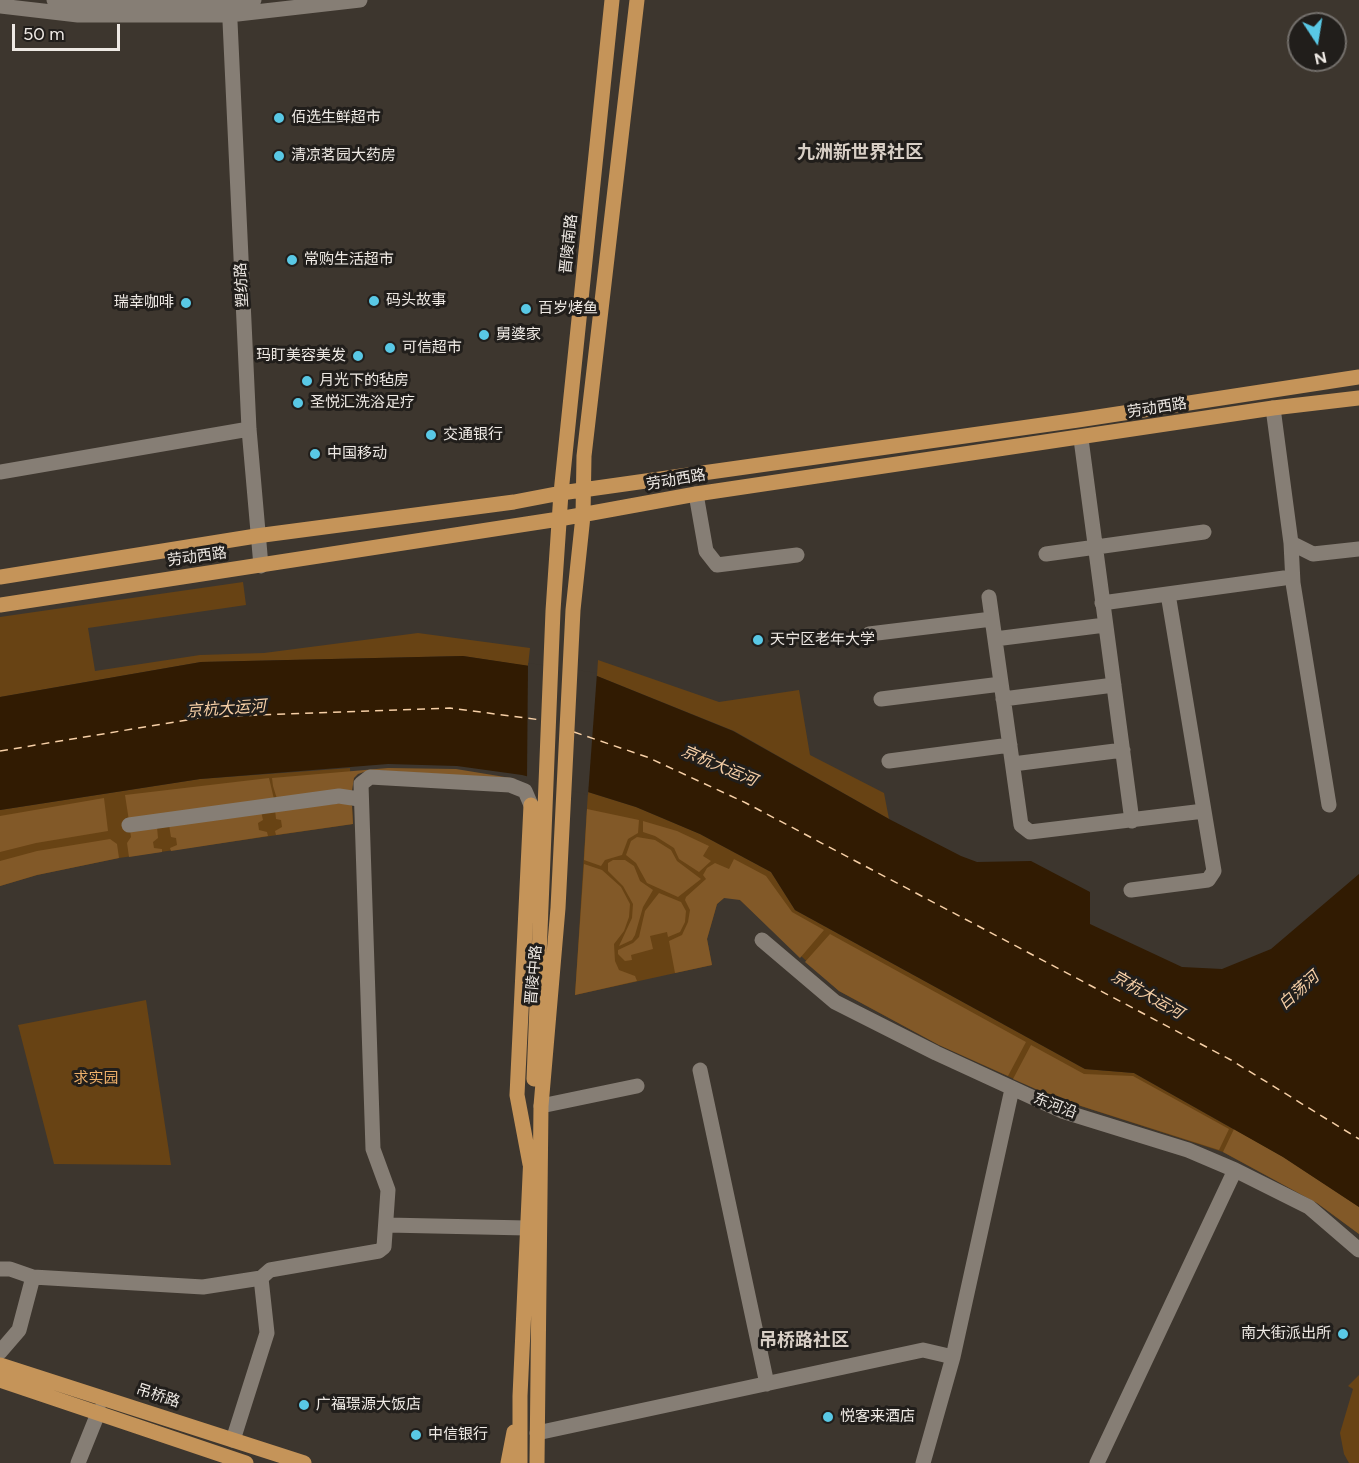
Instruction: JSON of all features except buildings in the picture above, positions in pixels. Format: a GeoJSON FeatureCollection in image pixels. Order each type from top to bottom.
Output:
{"type":"FeatureCollection","features":[{"type":"Feature","properties":{"kind":"main road","name":"晋陵南路"},"geometry":{"type":"LineString","coordinates":[[561,493],[612,0]]}},
{"type":"Feature","properties":{"kind":"main road"},"geometry":{"type":"LineString","coordinates":[[584,490],[584,456],[637,0]]}},
{"type":"Feature","properties":{"kind":"main road","name":"劳动西路"},"geometry":{"type":"LineString","coordinates":[[0,577],[256,536],[514,502],[561,493],[1359,377]]}},
{"type":"Feature","properties":{"kind":"main road","name":"劳动西路"},"geometry":{"type":"LineString","coordinates":[[0,605],[583,516],[696,494],[1081,439],[1273,408],[1359,398]]}},
{"type":"Feature","properties":{"kind":"main road","name":"晋陵中路"},"geometry":{"type":"LineString","coordinates":[[537,1463],[541,1106],[563,809],[573,610],[584,490]]}},
{"type":"Feature","properties":{"kind":"main road","name":"晋陵中路"},"geometry":{"type":"LineString","coordinates":[[520,1463],[520,1396],[530,1164],[538,805],[561,493]]}},
{"type":"Feature","properties":{"kind":"main road","name":"吊桥路"},"geometry":{"type":"LineString","coordinates":[[0,1365],[304,1463]]}},
{"type":"Feature","properties":{"kind":"main road"},"geometry":{"type":"LineString","coordinates":[[0,1380],[99,1411],[246,1463]]}},
{"type":"Feature","properties":{"kind":"main road"},"geometry":{"type":"LineString","coordinates":[[508,1463],[520,1396]]}},
{"type":"Feature","properties":{"kind":"street"},"geometry":{"type":"LineString","coordinates":[[54,0],[74,3],[228,6],[254,0]]}},
{"type":"Feature","properties":{"kind":"street"},"geometry":{"type":"LineString","coordinates":[[0,6],[78,15],[360,0]]}},
{"type":"Feature","properties":{"kind":"street","name":"塑纺路"},"geometry":{"type":"LineString","coordinates":[[228,6],[249,429],[256,536],[261,566]]}},
{"type":"Feature","properties":{"kind":"street"},"geometry":{"type":"LineString","coordinates":[[1273,408],[1293,583],[1329,805]]}},
{"type":"Feature","properties":{"kind":"street"},"geometry":{"type":"LineString","coordinates":[[0,472],[249,429]]}},
{"type":"Feature","properties":{"kind":"street"},"geometry":{"type":"LineString","coordinates":[[1081,439],[1132,821]]}},
{"type":"Feature","properties":{"kind":"street"},"geometry":{"type":"LineString","coordinates":[[696,494],[706,551],[717,565],[796,555]]}},
{"type":"Feature","properties":{"kind":"street"},"geometry":{"type":"LineString","coordinates":[[1046,554],[1204,532]]}},
{"type":"Feature","properties":{"kind":"street"},"geometry":{"type":"LineString","coordinates":[[1290,543],[1313,554],[1359,549]]}},
{"type":"Feature","properties":{"kind":"street"},"geometry":{"type":"LineString","coordinates":[[1102,603],[1284,578]]}},
{"type":"Feature","properties":{"kind":"street"},"geometry":{"type":"LineString","coordinates":[[1131,890],[1208,880],[1214,871],[1168,594]]}},
{"type":"Feature","properties":{"kind":"street"},"geometry":{"type":"LineString","coordinates":[[989,597],[1022,825],[1029,832],[1204,811]]}},
{"type":"Feature","properties":{"kind":"street"},"geometry":{"type":"LineString","coordinates":[[869,634],[992,619]]}},
{"type":"Feature","properties":{"kind":"street"},"geometry":{"type":"LineString","coordinates":[[995,639],[1106,625]]}},
{"type":"Feature","properties":{"kind":"street"},"geometry":{"type":"LineString","coordinates":[[881,699],[1114,685]]}},
{"type":"Feature","properties":{"kind":"street"},"geometry":{"type":"LineString","coordinates":[[889,760],[1010,745]]}},
{"type":"Feature","properties":{"kind":"street"},"geometry":{"type":"LineString","coordinates":[[1012,764],[1123,750]]}},
{"type":"Feature","properties":{"kind":"street"},"geometry":{"type":"LineString","coordinates":[[0,1269],[10,1269],[33,1277],[203,1287],[261,1278],[270,1270],[379,1251],[384,1247],[388,1190],[373,1149],[359,799],[361,783],[370,777],[510,785],[525,791],[538,805]]}},
{"type":"Feature","properties":{"kind":"street"},"geometry":{"type":"LineString","coordinates":[[129,825],[339,796],[359,799]]}},
{"type":"Feature","properties":{"kind":"street","name":"东河沿"},"geometry":{"type":"LineString","coordinates":[[762,939],[835,1002],[1012,1089],[1062,1111],[1188,1150],[1235,1170],[1309,1207],[1359,1250]]}},
{"type":"Feature","properties":{"kind":"street"},"geometry":{"type":"LineString","coordinates":[[700,1070],[767,1384]]}},
{"type":"Feature","properties":{"kind":"street"},"geometry":{"type":"LineString","coordinates":[[541,1106],[637,1086]]}},
{"type":"Feature","properties":{"kind":"street"},"geometry":{"type":"LineString","coordinates":[[923,1463],[952,1357],[1012,1089]]}},
{"type":"Feature","properties":{"kind":"street"},"geometry":{"type":"LineString","coordinates":[[1097,1463],[1235,1170]]}},
{"type":"Feature","properties":{"kind":"street"},"geometry":{"type":"LineString","coordinates":[[387,1225],[527,1228]]}},
{"type":"Feature","properties":{"kind":"street"},"geometry":{"type":"LineString","coordinates":[[0,1352],[19,1330],[33,1277]]}},
{"type":"Feature","properties":{"kind":"street"},"geometry":{"type":"LineString","coordinates":[[233,1440],[267,1333],[261,1278]]}},
{"type":"Feature","properties":{"kind":"street"},"geometry":{"type":"LineString","coordinates":[[537,1433],[923,1350],[952,1357]]}},
{"type":"Feature","properties":{"kind":"street"},"geometry":{"type":"LineString","coordinates":[[78,1463],[99,1411]]}},
{"type":"Feature","properties":{"kind":"green space"},"geometry":{"type":"Polygon","coordinates":[[[243,582],[246,605],[88,628],[95,671],[200,655],[264,653],[418,633],[530,648],[528,666],[463,656],[201,662],[0,697],[0,617],[243,582]]]}},
{"type":"Feature","properties":{"kind":"green space"},"geometry":{"type":"Polygon","coordinates":[[[598,660],[719,702],[799,690],[810,755],[884,793],[889,819],[734,731],[597,676],[598,660]]]}},
{"type":"Feature","properties":{"kind":"green space"},"geometry":{"type":"Polygon","coordinates":[[[350,768],[353,824],[119,858],[37,875],[0,886],[0,810],[200,779],[350,768]]]}},
{"type":"Feature","properties":{"kind":"green space"},"geometry":{"type":"Polygon","coordinates":[[[588,792],[636,807],[700,834],[771,872],[795,910],[1085,1069],[1134,1073],[1283,1157],[1359,1207],[1359,1234],[1317,1203],[1223,1152],[1056,1098],[939,1045],[839,991],[740,900],[732,897],[724,898],[717,904],[707,939],[712,965],[575,995],[588,792]]]}},
{"type":"Feature","properties":{"kind":"green space","name":"求实园"},"geometry":{"type":"Polygon","coordinates":[[[146,1000],[171,1165],[54,1164],[18,1025],[146,1000]]]}},
{"type":"Feature","properties":{"kind":"green space"},"geometry":{"type":"Polygon","coordinates":[[[1359,1375],[1359,1463],[1349,1463],[1344,1454],[1340,1433],[1353,1389],[1348,1386],[1359,1375]]]}},
{"type":"Feature","properties":{"kind":"shaded area"},"geometry":{"type":"Polygon","coordinates":[[[388,768],[456,769],[517,779],[370,770],[354,778],[352,791],[277,799],[272,778],[388,768]]]}},
{"type":"Feature","properties":{"kind":"shaded area"},"geometry":{"type":"Polygon","coordinates":[[[269,778],[274,799],[129,821],[125,795],[269,778]]]}},
{"type":"Feature","properties":{"kind":"shaded area"},"geometry":{"type":"Polygon","coordinates":[[[104,798],[108,831],[36,843],[0,852],[0,816],[104,798]]]}},
{"type":"Feature","properties":{"kind":"shaded area"},"geometry":{"type":"Polygon","coordinates":[[[346,803],[352,806],[353,824],[276,835],[275,831],[282,827],[281,820],[276,819],[275,809],[346,803]]]}},
{"type":"Feature","properties":{"kind":"shaded area"},"geometry":{"type":"Polygon","coordinates":[[[587,809],[639,820],[638,833],[628,839],[622,855],[605,860],[601,866],[584,860],[587,809]]]}},
{"type":"Feature","properties":{"kind":"shaded area"},"geometry":{"type":"Polygon","coordinates":[[[261,811],[263,820],[258,823],[259,830],[267,832],[268,836],[171,851],[170,848],[177,845],[176,838],[171,837],[169,825],[261,811]]]}},
{"type":"Feature","properties":{"kind":"shaded area"},"geometry":{"type":"Polygon","coordinates":[[[643,821],[677,831],[709,846],[703,856],[711,861],[699,872],[679,859],[674,848],[655,836],[643,832],[643,821]]]}},
{"type":"Feature","properties":{"kind":"shaded area"},"geometry":{"type":"Polygon","coordinates":[[[157,827],[158,838],[153,842],[154,848],[162,849],[162,852],[129,857],[127,843],[131,837],[130,830],[157,827]]]}},
{"type":"Feature","properties":{"kind":"shaded area"},"geometry":{"type":"Polygon","coordinates":[[[637,837],[655,840],[671,850],[677,861],[701,879],[678,897],[647,883],[636,863],[626,855],[631,841],[637,837]]]}},
{"type":"Feature","properties":{"kind":"shaded area"},"geometry":{"type":"Polygon","coordinates":[[[110,839],[117,844],[119,858],[37,875],[0,886],[0,861],[37,851],[110,839]]]}},
{"type":"Feature","properties":{"kind":"shaded area"},"geometry":{"type":"Polygon","coordinates":[[[734,859],[766,876],[792,912],[824,930],[800,958],[740,900],[724,898],[717,904],[707,939],[712,965],[675,973],[669,941],[682,935],[688,922],[690,910],[685,900],[686,897],[706,879],[703,875],[707,868],[715,863],[729,869],[734,859]]]}},
{"type":"Feature","properties":{"kind":"shaded area"},"geometry":{"type":"Polygon","coordinates":[[[613,860],[625,860],[634,866],[640,881],[653,890],[643,907],[632,940],[619,946],[632,918],[633,904],[623,886],[608,871],[608,863],[613,860]]]}},
{"type":"Feature","properties":{"kind":"shaded area"},"geometry":{"type":"Polygon","coordinates":[[[584,864],[602,870],[621,887],[630,904],[629,917],[624,931],[614,944],[615,961],[619,970],[635,976],[637,981],[575,995],[584,864]]]}},
{"type":"Feature","properties":{"kind":"shaded area"},"geometry":{"type":"Polygon","coordinates":[[[659,893],[681,902],[686,911],[685,922],[680,932],[668,937],[667,932],[650,936],[653,949],[631,955],[632,960],[625,961],[618,954],[618,950],[633,943],[639,937],[645,911],[659,893]]]}},
{"type":"Feature","properties":{"kind":"shaded area"},"geometry":{"type":"Polygon","coordinates":[[[830,934],[1026,1042],[1008,1076],[939,1045],[839,991],[805,962],[830,934]]]}},
{"type":"Feature","properties":{"kind":"shaded area"},"geometry":{"type":"Polygon","coordinates":[[[1031,1045],[1084,1074],[1133,1076],[1229,1129],[1219,1150],[1056,1098],[1013,1079],[1031,1045]]]}},
{"type":"Feature","properties":{"kind":"shaded area"},"geometry":{"type":"Polygon","coordinates":[[[1234,1129],[1283,1157],[1359,1207],[1359,1234],[1317,1203],[1223,1152],[1234,1129]]]}},
{"type":"Feature","properties":{"kind":"water"},"geometry":{"type":"Polygon","coordinates":[[[463,656],[597,676],[733,731],[889,819],[961,856],[977,862],[1031,861],[1090,892],[1090,924],[1182,967],[1222,969],[1271,949],[1359,874],[1359,1207],[1283,1157],[1134,1073],[1085,1069],[795,910],[771,872],[700,834],[636,807],[588,792],[522,775],[457,766],[388,764],[200,779],[0,810],[0,697],[201,662],[463,656]]]}},
{"type":"Feature","properties":{"kind":"pier"},"geometry":{"type":"Polygon","coordinates":[[[528,663],[597,673],[588,795],[527,779],[528,663]]]}},
{"type":"Feature","properties":{"kind":"ferry route"},"geometry":{"type":"LineString","coordinates":[[0,751],[205,717],[450,708],[541,720]]}},
{"type":"Feature","properties":{"kind":"ferry route"},"geometry":{"type":"LineString","coordinates":[[574,732],[647,757],[746,803],[1231,1060],[1359,1139]]}},
{"type":"Feature","properties":{"kind":"place","name":"佰选生鲜超市"},"geometry":{"type":"Point","coordinates":[279,118]}},
{"type":"Feature","properties":{"kind":"place","name":"清凉茗园大药房"},"geometry":{"type":"Point","coordinates":[279,156]}},
{"type":"Feature","properties":{"kind":"place","name":"常购生活超市"},"geometry":{"type":"Point","coordinates":[292,260]}},
{"type":"Feature","properties":{"kind":"place","name":"码头故事"},"geometry":{"type":"Point","coordinates":[374,301]}},
{"type":"Feature","properties":{"kind":"place","name":"瑞幸咖啡"},"geometry":{"type":"Point","coordinates":[186,303]}},
{"type":"Feature","properties":{"kind":"place","name":"百岁烤鱼"},"geometry":{"type":"Point","coordinates":[526,309]}},
{"type":"Feature","properties":{"kind":"place","name":"舅婆家"},"geometry":{"type":"Point","coordinates":[484,335]}},
{"type":"Feature","properties":{"kind":"place","name":"可信超市"},"geometry":{"type":"Point","coordinates":[390,348]}},
{"type":"Feature","properties":{"kind":"place","name":"玛盯美容美发"},"geometry":{"type":"Point","coordinates":[358,356]}},
{"type":"Feature","properties":{"kind":"place","name":"月光下的毡房"},"geometry":{"type":"Point","coordinates":[307,381]}},
{"type":"Feature","properties":{"kind":"place","name":"圣悦汇洗浴足疗"},"geometry":{"type":"Point","coordinates":[298,403]}},
{"type":"Feature","properties":{"kind":"place","name":"交通银行"},"geometry":{"type":"Point","coordinates":[431,435]}},
{"type":"Feature","properties":{"kind":"place","name":"中国移动"},"geometry":{"type":"Point","coordinates":[315,454]}},
{"type":"Feature","properties":{"kind":"place","name":"天宁区老年大学"},"geometry":{"type":"Point","coordinates":[758,640]}},
{"type":"Feature","properties":{"kind":"place","name":"南大街派出所"},"geometry":{"type":"Point","coordinates":[1343,1334]}},
{"type":"Feature","properties":{"kind":"place","name":"广福璟源大饭店"},"geometry":{"type":"Point","coordinates":[304,1405]}},
{"type":"Feature","properties":{"kind":"place","name":"悦客来酒店"},"geometry":{"type":"Point","coordinates":[828,1417]}},
{"type":"Feature","properties":{"kind":"place","name":"中信银行"},"geometry":{"type":"Point","coordinates":[416,1435]}},
{"type":"Feature","properties":{"kind":"district","name":"九洲新世界社区"},"geometry":{"type":"Point","coordinates":[860,153]}},
{"type":"Feature","properties":{"kind":"district","name":"吊桥路社区"},"geometry":{"type":"Point","coordinates":[804,1341]}},
{"type":"Feature","properties":{"kind":"water label","name":"京杭大运河"},"geometry":{"type":"Point","coordinates":[226,709]}},
{"type":"Feature","properties":{"kind":"water label","name":"京杭大运河"},"geometry":{"type":"Point","coordinates":[719,766]}},
{"type":"Feature","properties":{"kind":"water label","name":"白荡河"},"geometry":{"type":"Point","coordinates":[1299,991]}},
{"type":"Feature","properties":{"kind":"water label","name":"京杭大运河"},"geometry":{"type":"Point","coordinates":[1147,995]}}]}
